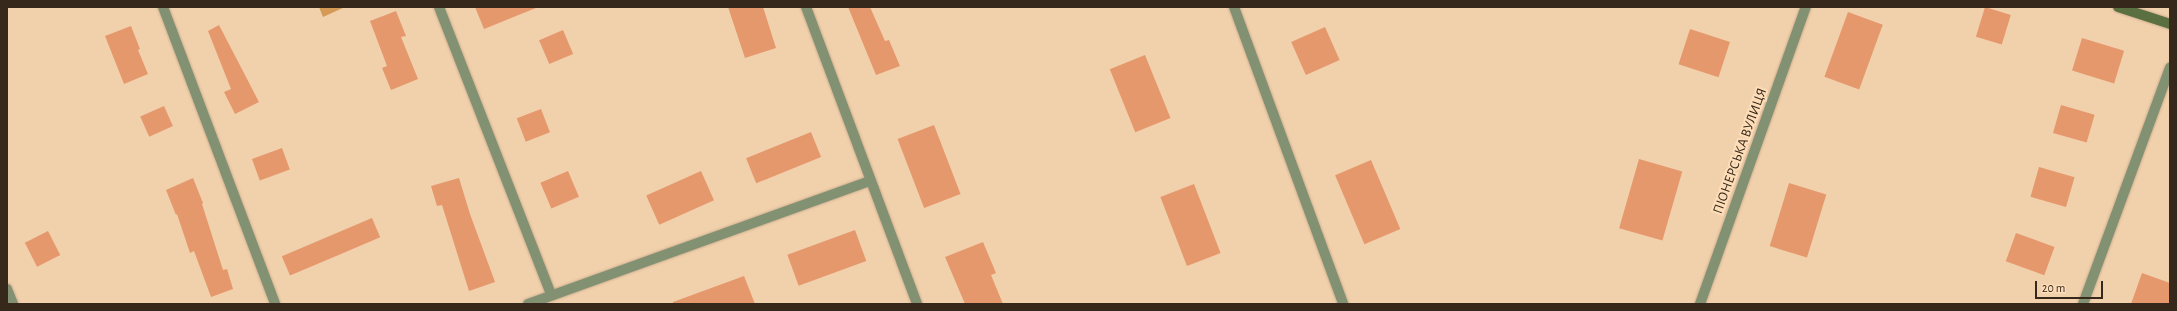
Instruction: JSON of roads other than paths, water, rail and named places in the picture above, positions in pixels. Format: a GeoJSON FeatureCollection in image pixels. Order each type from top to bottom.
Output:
{"type":"FeatureCollection","features":[{"type":"Feature","properties":{"kind":"main road"},"geometry":{"type":"LineString","coordinates":[[2118,7],[2170,24]]}},
{"type":"Feature","properties":{"kind":"street"},"geometry":{"type":"LineString","coordinates":[[163,7],[274,304]]}},
{"type":"Feature","properties":{"kind":"street"},"geometry":{"type":"LineString","coordinates":[[439,7],[551,295]]}},
{"type":"Feature","properties":{"kind":"street"},"geometry":{"type":"LineString","coordinates":[[806,7],[917,304]]}},
{"type":"Feature","properties":{"kind":"street"},"geometry":{"type":"LineString","coordinates":[[1234,7],[1343,304]]}},
{"type":"Feature","properties":{"kind":"street","name":"ПІОНЕРСЬКА ВУЛИЦЯ"},"geometry":{"type":"LineString","coordinates":[[1700,304],[1806,7]]}},
{"type":"Feature","properties":{"kind":"street"},"geometry":{"type":"LineString","coordinates":[[2083,304],[2170,68]]}},
{"type":"Feature","properties":{"kind":"street"},"geometry":{"type":"LineString","coordinates":[[528,304],[870,181]]}},
{"type":"Feature","properties":{"kind":"street"},"geometry":{"type":"LineString","coordinates":[[7,289],[13,304]]}}]}
